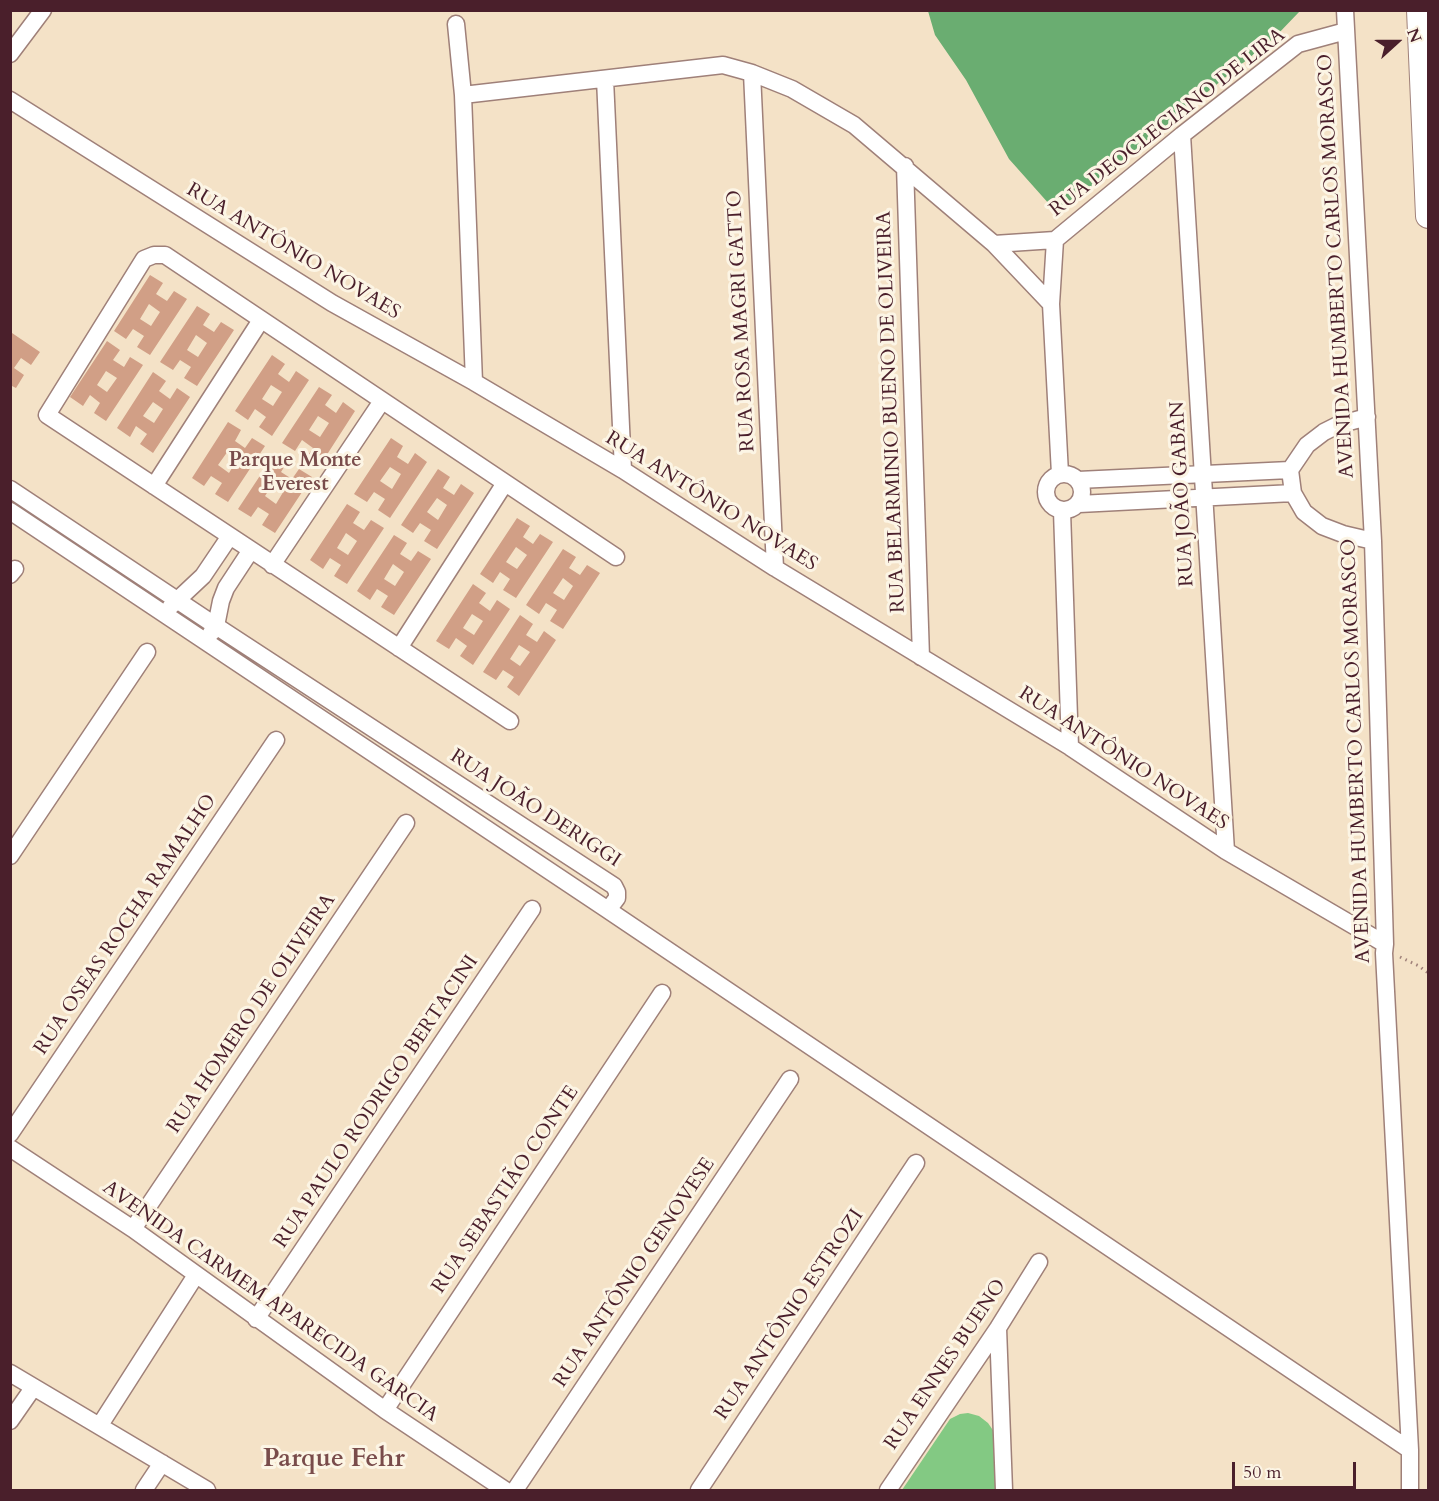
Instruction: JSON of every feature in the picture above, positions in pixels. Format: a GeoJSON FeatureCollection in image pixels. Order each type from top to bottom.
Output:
{"type":"FeatureCollection","features":[{"type":"Feature","properties":{"kind":"highway"},"geometry":{"type":"LineString","coordinates":[[1419,10],[1428,216]]}},
{"type":"Feature","properties":{"kind":"street"},"geometry":{"type":"LineString","coordinates":[[10,54],[43,10]]}},
{"type":"Feature","properties":{"kind":"street","name":"AVENIDA HUMBERTO CARLOS MORASCO"},"geometry":{"type":"LineString","coordinates":[[1345,10],[1373,541],[1385,948],[1410,1450],[1410,1491]]}},
{"type":"Feature","properties":{"kind":"street"},"geometry":{"type":"LineString","coordinates":[[456,24],[463,95],[474,382]]}},
{"type":"Feature","properties":{"kind":"street","name":"RUA DEOCLECIANO DE LIRA"},"geometry":{"type":"LineString","coordinates":[[994,244],[1055,240],[1182,135],[1298,44],[1346,31]]}},
{"type":"Feature","properties":{"kind":"street"},"geometry":{"type":"LineString","coordinates":[[463,95],[723,65],[752,73],[792,89],[854,124],[994,244],[1051,304]]}},
{"type":"Feature","properties":{"kind":"street","name":"RUA ROSA MAGRI GATTO"},"geometry":{"type":"LineString","coordinates":[[752,73],[775,568]]}},
{"type":"Feature","properties":{"kind":"street"},"geometry":{"type":"LineString","coordinates":[[605,79],[623,470]]}},
{"type":"Feature","properties":{"kind":"street","name":"RUA ANTÔNIO NOVAES"},"geometry":{"type":"LineString","coordinates":[[10,100],[332,303],[474,382],[623,470],[775,568],[1070,747],[1226,850],[1385,948]]}},
{"type":"Feature","properties":{"kind":"street","name":"RUA JOÃO GABAN"},"geometry":{"type":"LineString","coordinates":[[1182,135],[1226,850]]}},
{"type":"Feature","properties":{"kind":"street","name":"RUA BELARMINIO BUENO DE OLIVEIRA"},"geometry":{"type":"LineString","coordinates":[[905,166],[921,657]]}},
{"type":"Feature","properties":{"kind":"street"},"geometry":{"type":"LineString","coordinates":[[1055,240],[1051,304],[1060,474]]}},
{"type":"Feature","properties":{"kind":"street"},"geometry":{"type":"LineString","coordinates":[[510,721],[47,416],[144,259],[154,255],[165,255],[616,557]]}},
{"type":"Feature","properties":{"kind":"street"},"geometry":{"type":"LineString","coordinates":[[154,486],[261,320]]}},
{"type":"Feature","properties":{"kind":"street"},"geometry":{"type":"LineString","coordinates":[[272,565],[382,401]]}},
{"type":"Feature","properties":{"kind":"street"},"geometry":{"type":"LineString","coordinates":[[1367,417],[1338,425],[1324,432],[1307,445],[1290,470],[1293,493],[1304,512],[1322,526],[1373,541]]}},
{"type":"Feature","properties":{"kind":"street"},"geometry":{"type":"LineString","coordinates":[[1078,480],[1083,492],[1079,504],[1062,511],[1051,505],[1046,493],[1050,481],[1060,474],[1067,474],[1078,480],[1203,472],[1290,470]]}},
{"type":"Feature","properties":{"kind":"street"},"geometry":{"type":"LineString","coordinates":[[399,648],[505,483]]}},
{"type":"Feature","properties":{"kind":"street","name":"RUA JOÃO DERIGGI"},"geometry":{"type":"LineString","coordinates":[[10,489],[614,886],[617,898],[608,910]]}},
{"type":"Feature","properties":{"kind":"street"},"geometry":{"type":"LineString","coordinates":[[1079,504],[1293,493]]}},
{"type":"Feature","properties":{"kind":"street"},"geometry":{"type":"LineString","coordinates":[[10,511],[1410,1450]]}},
{"type":"Feature","properties":{"kind":"street"},"geometry":{"type":"LineString","coordinates":[[1062,511],[1070,747]]}},
{"type":"Feature","properties":{"kind":"street"},"geometry":{"type":"LineString","coordinates":[[165,614],[176,599],[203,576],[230,536]]}},
{"type":"Feature","properties":{"kind":"street"},"geometry":{"type":"LineString","coordinates":[[206,641],[216,626],[226,588],[251,550]]}},
{"type":"Feature","properties":{"kind":"street"},"geometry":{"type":"LineString","coordinates":[[10,856],[147,651]]}},
{"type":"Feature","properties":{"kind":"street","name":"RUA OSEAS ROCHA RAMALHO"},"geometry":{"type":"LineString","coordinates":[[10,1134],[276,740]]}},
{"type":"Feature","properties":{"kind":"street","name":"RUA HOMERO DE OLIVEIRA"},"geometry":{"type":"LineString","coordinates":[[133,1229],[406,823]]}},
{"type":"Feature","properties":{"kind":"street","name":"RUA PAULO RODRIGO BERTACINI"},"geometry":{"type":"LineString","coordinates":[[256,1319],[532,909]]}},
{"type":"Feature","properties":{"kind":"street","name":"RUA SEBASTIÃO CONTE"},"geometry":{"type":"LineString","coordinates":[[385,1410],[662,993]]}},
{"type":"Feature","properties":{"kind":"street","name":"RUA ANTÔNIO GENOVESE"},"geometry":{"type":"LineString","coordinates":[[515,1491],[790,1079]]}},
{"type":"Feature","properties":{"kind":"street","name":"AVENIDA CARMEM APARECIDA GARCIA"},"geometry":{"type":"LineString","coordinates":[[10,1148],[133,1229],[385,1410],[505,1491]]}},
{"type":"Feature","properties":{"kind":"street","name":"RUA ANTÔNIO ESTROZI"},"geometry":{"type":"LineString","coordinates":[[699,1491],[916,1163]]}},
{"type":"Feature","properties":{"kind":"street","name":"RUA ENNES BUENO"},"geometry":{"type":"LineString","coordinates":[[888,1491],[1039,1263]]}},
{"type":"Feature","properties":{"kind":"street"},"geometry":{"type":"LineString","coordinates":[[100,1425],[196,1275]]}},
{"type":"Feature","properties":{"kind":"street"},"geometry":{"type":"LineString","coordinates":[[998,1328],[1004,1491]]}},
{"type":"Feature","properties":{"kind":"street"},"geometry":{"type":"LineString","coordinates":[[10,1372],[33,1388],[100,1425],[207,1491]]}},
{"type":"Feature","properties":{"kind":"street"},"geometry":{"type":"LineString","coordinates":[[10,1421],[33,1388]]}},
{"type":"Feature","properties":{"kind":"street"},"geometry":{"type":"LineString","coordinates":[[144,1491],[162,1463]]}},
{"type":"Feature","properties":{"kind":"path"},"geometry":{"type":"LineString","coordinates":[[1385,948],[1428,973]]}},
{"type":"Feature","properties":{"kind":"green space"},"geometry":{"type":"Polygon","coordinates":[[[928,10],[1300,11],[1276,36],[1058,214],[1009,159],[966,80],[935,35],[928,10]]]}},
{"type":"Feature","properties":{"kind":"green space"},"geometry":{"type":"Polygon","coordinates":[[[968,1413],[979,1416],[988,1423],[997,1436],[999,1490],[902,1490],[950,1419],[968,1413]]]}},
{"type":"Feature","properties":{"kind":"building"},"geometry":{"type":"Polygon","coordinates":[[[150,275],[163,283],[156,294],[167,301],[174,291],[187,299],[150,355],[137,347],[144,336],[133,329],[126,339],[114,331],[150,275]],[[149,304],[140,319],[151,326],[160,312],[149,304]]]}},
{"type":"Feature","properties":{"kind":"building"},"geometry":{"type":"Polygon","coordinates":[[[197,306],[210,314],[203,325],[214,332],[221,322],[234,330],[197,386],[184,378],[191,367],[180,360],[173,370],[160,362],[197,306]],[[196,335],[187,350],[198,357],[207,343],[196,335]]]}},
{"type":"Feature","properties":{"kind":"building"},"geometry":{"type":"Polygon","coordinates":[[[12,333],[40,352],[31,365],[21,358],[14,368],[24,375],[16,388],[10,385],[10,335],[12,333]]]}},
{"type":"Feature","properties":{"kind":"building"},"geometry":{"type":"Polygon","coordinates":[[[107,341],[120,350],[113,360],[124,367],[130,357],[143,365],[106,421],[94,413],[100,403],[90,395],[83,406],[70,397],[107,341]],[[106,371],[97,385],[107,392],[117,378],[106,371]]]}},
{"type":"Feature","properties":{"kind":"building"},"geometry":{"type":"Polygon","coordinates":[[[272,355],[285,364],[278,374],[289,382],[296,371],[309,380],[272,436],[259,427],[266,417],[255,409],[248,420],[235,411],[272,355]],[[271,385],[262,399],[273,406],[282,392],[271,385]]]}},
{"type":"Feature","properties":{"kind":"building"},"geometry":{"type":"Polygon","coordinates":[[[153,372],[166,381],[159,391],[170,399],[177,388],[190,397],[153,453],[140,444],[147,434],[136,426],[130,437],[117,428],[153,372]],[[153,402],[143,416],[154,423],[163,409],[153,402]]]}},
{"type":"Feature","properties":{"kind":"building"},"geometry":{"type":"Polygon","coordinates":[[[319,387],[332,395],[325,405],[336,413],[343,402],[355,411],[319,467],[306,458],[313,448],[302,440],[295,451],[282,443],[319,387]],[[318,416],[309,430],[320,437],[329,423],[318,416]]]}},
{"type":"Feature","properties":{"kind":"building"},"geometry":{"type":"Polygon","coordinates":[[[228,422],[241,430],[235,441],[245,448],[252,438],[265,446],[228,502],[215,494],[222,483],[211,476],[204,486],[192,478],[228,422]],[[228,451],[218,465],[229,473],[238,458],[228,451]]]}},
{"type":"Feature","properties":{"kind":"building"},"geometry":{"type":"Polygon","coordinates":[[[391,438],[403,446],[397,457],[408,464],[415,453],[427,462],[390,518],[378,510],[385,499],[374,492],[367,502],[354,494],[391,438]],[[390,467],[380,481],[392,489],[401,474],[390,467]]]}},
{"type":"Feature","properties":{"kind":"building"},"geometry":{"type":"Polygon","coordinates":[[[275,453],[288,461],[281,472],[292,479],[299,469],[312,477],[275,533],[262,525],[269,514],[258,507],[251,517],[238,509],[275,453]],[[274,482],[265,496],[276,504],[285,489],[274,482]]]}},
{"type":"Feature","properties":{"kind":"building"},"geometry":{"type":"Polygon","coordinates":[[[438,469],[450,477],[443,488],[454,495],[461,484],[474,493],[437,549],[424,541],[431,530],[420,523],[413,533],[401,525],[438,469]],[[437,498],[427,512],[438,520],[447,505],[437,498]]]}},
{"type":"Feature","properties":{"kind":"building"},"geometry":{"type":"Polygon","coordinates":[[[347,504],[360,512],[353,523],[364,530],[371,520],[384,528],[347,584],[334,576],[341,565],[330,558],[323,569],[310,560],[347,504]],[[346,533],[337,548],[348,555],[357,541],[346,533]]]}},
{"type":"Feature","properties":{"kind":"building"},"geometry":{"type":"Polygon","coordinates":[[[517,518],[530,526],[523,537],[533,544],[540,534],[553,542],[516,598],[503,590],[510,579],[500,572],[493,583],[480,574],[517,518]],[[516,547],[506,562],[517,569],[527,555],[516,547]]]}},
{"type":"Feature","properties":{"kind":"building"},"geometry":{"type":"Polygon","coordinates":[[[394,535],[407,543],[400,554],[411,561],[418,551],[431,559],[394,615],[381,607],[388,596],[377,589],[370,600],[357,591],[394,535]],[[393,564],[384,579],[395,586],[404,572],[393,564]]]}},
{"type":"Feature","properties":{"kind":"building"},"geometry":{"type":"Polygon","coordinates":[[[563,549],[576,557],[569,568],[580,575],[587,565],[600,573],[563,629],[550,621],[557,610],[546,603],[539,614],[526,605],[563,549]],[[563,578],[553,593],[564,600],[573,586],[563,578]]]}},
{"type":"Feature","properties":{"kind":"building"},"geometry":{"type":"Polygon","coordinates":[[[473,584],[486,593],[479,603],[490,611],[497,600],[510,609],[473,665],[460,656],[467,646],[456,638],[449,649],[436,641],[473,584]],[[472,614],[463,628],[474,635],[483,621],[472,614]]]}},
{"type":"Feature","properties":{"kind":"building"},"geometry":{"type":"Polygon","coordinates":[[[520,615],[533,624],[526,635],[537,642],[544,631],[556,640],[519,696],[507,687],[514,677],[503,670],[496,680],[483,672],[520,615]],[[519,645],[510,659],[520,666],[530,652],[519,645]]]}},
{"type":"Feature","properties":{"kind":"district","name":"Parque Monte Everest"},"geometry":{"type":"Point","coordinates":[295,473]}},
{"type":"Feature","properties":{"kind":"district","name":"Parque Fehr"},"geometry":{"type":"Point","coordinates":[334,1460]}}]}
